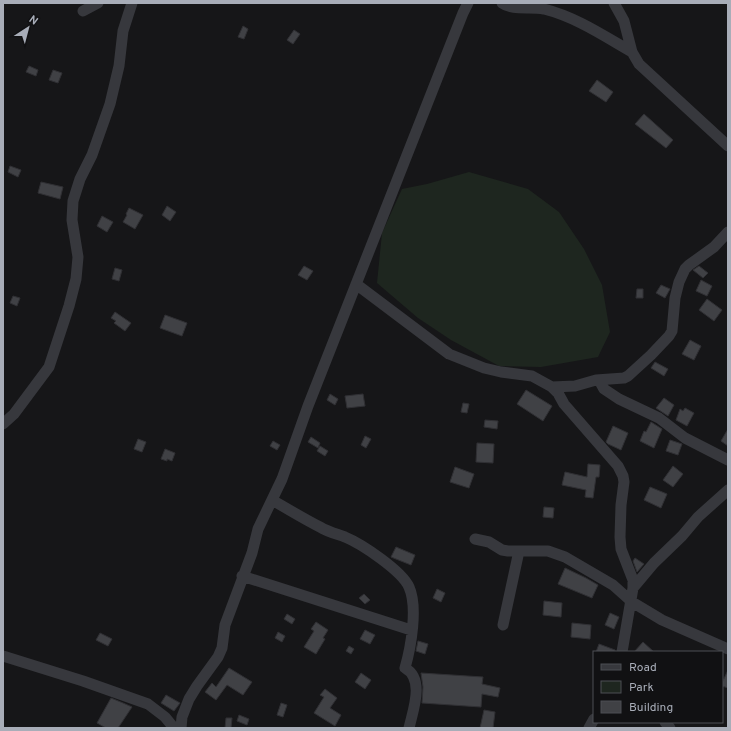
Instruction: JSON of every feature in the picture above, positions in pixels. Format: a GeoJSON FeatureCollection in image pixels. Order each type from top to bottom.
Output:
{"type":"FeatureCollection","features":[{"type":"Feature","properties":{"kind":"street"},"geometry":{"type":"LineString","coordinates":[[83,11],[98,3]]}},
{"type":"Feature","properties":{"kind":"street"},"geometry":{"type":"LineString","coordinates":[[3,424],[14,414],[49,367],[69,306],[76,279],[78,257],[72,220],[73,202],[80,179],[92,155],[110,104],[119,66],[123,32],[132,3]]}},
{"type":"Feature","properties":{"kind":"street"},"geometry":{"type":"LineString","coordinates":[[181,728],[182,717],[189,699],[222,648],[225,626],[242,576],[252,553],[258,529],[282,479],[308,406],[468,3]]}},
{"type":"Feature","properties":{"kind":"street"},"geometry":{"type":"LineString","coordinates":[[502,3],[510,7],[530,7],[543,9],[568,16],[632,52]]}},
{"type":"Feature","properties":{"kind":"street"},"geometry":{"type":"LineString","coordinates":[[614,3],[624,21],[632,52],[639,64],[728,146]]}},
{"type":"Feature","properties":{"kind":"street"},"geometry":{"type":"LineString","coordinates":[[552,387],[575,386],[599,380],[624,378],[628,376],[666,340],[672,331],[675,298],[682,276],[689,265],[714,247],[728,232]]}},
{"type":"Feature","properties":{"kind":"street"},"geometry":{"type":"LineString","coordinates":[[356,284],[449,354],[477,365],[501,372],[532,376],[552,387],[558,392],[564,404],[618,466],[624,482],[621,505],[621,549],[633,580],[632,602],[622,651]]}},
{"type":"Feature","properties":{"kind":"street"},"geometry":{"type":"LineString","coordinates":[[599,380],[604,389],[619,399],[659,418],[685,438],[728,460]]}},
{"type":"Feature","properties":{"kind":"street"},"geometry":{"type":"LineString","coordinates":[[633,588],[654,563],[682,536],[698,517],[728,490]]}},
{"type":"Feature","properties":{"kind":"street"},"geometry":{"type":"LineString","coordinates":[[272,500],[321,528],[346,538],[381,559],[405,579],[412,597],[414,609],[409,654],[405,668],[413,675],[417,685],[409,728]]}},
{"type":"Feature","properties":{"kind":"street"},"geometry":{"type":"LineString","coordinates":[[475,539],[489,542],[502,550],[548,551],[565,557],[613,585],[632,602],[662,620],[728,649]]}},
{"type":"Feature","properties":{"kind":"street"},"geometry":{"type":"LineString","coordinates":[[503,625],[519,551]]}},
{"type":"Feature","properties":{"kind":"street"},"geometry":{"type":"LineString","coordinates":[[242,576],[411,630]]}},
{"type":"Feature","properties":{"kind":"street"},"geometry":{"type":"LineString","coordinates":[[3,656],[83,681],[148,704],[165,717],[174,728]]}},
{"type":"Feature","properties":{"kind":"green space"},"geometry":{"type":"Polygon","coordinates":[[[469,172],[528,189],[559,212],[584,249],[602,285],[610,332],[598,357],[541,367],[499,366],[451,340],[418,318],[377,283],[382,233],[402,189],[427,184],[469,172]]]}},
{"type":"Feature","properties":{"kind":"building"},"geometry":{"type":"Polygon","coordinates":[[[243,26],[248,29],[244,39],[238,37],[243,26]]]}},
{"type":"Feature","properties":{"kind":"building"},"geometry":{"type":"Polygon","coordinates":[[[294,30],[300,34],[293,44],[287,40],[294,30]]]}},
{"type":"Feature","properties":{"kind":"building"},"geometry":{"type":"Polygon","coordinates":[[[29,66],[38,70],[36,76],[26,72],[29,66]]]}},
{"type":"Feature","properties":{"kind":"building"},"geometry":{"type":"Polygon","coordinates":[[[53,70],[62,73],[58,83],[49,80],[53,70]]]}},
{"type":"Feature","properties":{"kind":"building"},"geometry":{"type":"Polygon","coordinates":[[[597,80],[613,92],[606,102],[589,91],[597,80]]]}},
{"type":"Feature","properties":{"kind":"building"},"geometry":{"type":"Polygon","coordinates":[[[644,114],[673,140],[666,148],[635,124],[644,114]]]}},
{"type":"Feature","properties":{"kind":"building"},"geometry":{"type":"Polygon","coordinates":[[[10,166],[21,170],[18,177],[8,172],[10,166]]]}},
{"type":"Feature","properties":{"kind":"building"},"geometry":{"type":"Polygon","coordinates":[[[41,182],[63,187],[60,199],[38,193],[41,182]]]}},
{"type":"Feature","properties":{"kind":"building"},"geometry":{"type":"Polygon","coordinates":[[[167,206],[176,212],[170,221],[162,215],[167,206]]]}},
{"type":"Feature","properties":{"kind":"building"},"geometry":{"type":"Polygon","coordinates":[[[129,208],[143,215],[135,229],[123,222],[129,208]]]}},
{"type":"Feature","properties":{"kind":"building"},"geometry":{"type":"Polygon","coordinates":[[[102,216],[113,222],[107,232],[97,226],[102,216]]]}},
{"type":"Feature","properties":{"kind":"building"},"geometry":{"type":"Polygon","coordinates":[[[304,266],[313,271],[307,280],[298,275],[304,266]]]}},
{"type":"Feature","properties":{"kind":"building"},"geometry":{"type":"Polygon","coordinates":[[[699,266],[708,273],[703,278],[693,270],[699,266]]]}},
{"type":"Feature","properties":{"kind":"building"},"geometry":{"type":"Polygon","coordinates":[[[115,268],[122,270],[119,281],[112,279],[115,268]]]}},
{"type":"Feature","properties":{"kind":"building"},"geometry":{"type":"Polygon","coordinates":[[[701,280],[712,286],[707,296],[696,291],[701,280]]]}},
{"type":"Feature","properties":{"kind":"building"},"geometry":{"type":"Polygon","coordinates":[[[661,285],[670,289],[665,298],[656,293],[661,285]]]}},
{"type":"Feature","properties":{"kind":"building"},"geometry":{"type":"Polygon","coordinates":[[[637,289],[643,289],[643,298],[636,298],[637,289]]]}},
{"type":"Feature","properties":{"kind":"building"},"geometry":{"type":"Polygon","coordinates":[[[13,296],[20,298],[17,306],[10,303],[13,296]]]}},
{"type":"Feature","properties":{"kind":"building"},"geometry":{"type":"Polygon","coordinates":[[[707,299],[722,310],[714,321],[699,310],[707,299]]]}},
{"type":"Feature","properties":{"kind":"building"},"geometry":{"type":"Polygon","coordinates":[[[115,312],[131,323],[125,331],[114,323],[116,321],[111,318],[115,312]]]}},
{"type":"Feature","properties":{"kind":"building"},"geometry":{"type":"Polygon","coordinates":[[[165,315],[187,323],[182,336],[160,328],[165,315]]]}},
{"type":"Feature","properties":{"kind":"building"},"geometry":{"type":"Polygon","coordinates":[[[690,340],[701,346],[694,360],[682,354],[690,340]]]}},
{"type":"Feature","properties":{"kind":"building"},"geometry":{"type":"Polygon","coordinates":[[[655,362],[668,369],[664,376],[651,368],[655,362]]]}},
{"type":"Feature","properties":{"kind":"building"},"geometry":{"type":"Polygon","coordinates":[[[526,390],[552,406],[543,421],[517,404],[526,390]]]}},
{"type":"Feature","properties":{"kind":"building"},"geometry":{"type":"Polygon","coordinates":[[[330,394],[338,399],[335,405],[327,400],[330,394]]]}},
{"type":"Feature","properties":{"kind":"building"},"geometry":{"type":"Polygon","coordinates":[[[363,394],[365,406],[347,408],[345,396],[363,394]]]}},
{"type":"Feature","properties":{"kind":"building"},"geometry":{"type":"Polygon","coordinates":[[[664,398],[674,405],[668,416],[656,408],[664,398]]]}},
{"type":"Feature","properties":{"kind":"building"},"geometry":{"type":"Polygon","coordinates":[[[463,403],[469,404],[467,413],[461,412],[463,403]]]}},
{"type":"Feature","properties":{"kind":"building"},"geometry":{"type":"Polygon","coordinates":[[[685,408],[694,413],[687,426],[676,420],[680,409],[683,411],[685,408]]]}},
{"type":"Feature","properties":{"kind":"building"},"geometry":{"type":"Polygon","coordinates":[[[485,420],[498,421],[497,429],[484,427],[485,420]]]}},
{"type":"Feature","properties":{"kind":"building"},"geometry":{"type":"Polygon","coordinates":[[[651,422],[662,429],[654,448],[640,441],[644,431],[646,432],[651,422]]]}},
{"type":"Feature","properties":{"kind":"building"},"geometry":{"type":"Polygon","coordinates":[[[613,426],[628,433],[621,450],[606,442],[613,426]]]}},
{"type":"Feature","properties":{"kind":"building"},"geometry":{"type":"Polygon","coordinates":[[[728,429],[728,446],[721,441],[728,429]]]}},
{"type":"Feature","properties":{"kind":"building"},"geometry":{"type":"Polygon","coordinates":[[[365,436],[371,439],[366,448],[361,445],[365,436]]]}},
{"type":"Feature","properties":{"kind":"building"},"geometry":{"type":"Polygon","coordinates":[[[311,437],[320,443],[318,448],[308,442],[311,437]]]}},
{"type":"Feature","properties":{"kind":"building"},"geometry":{"type":"Polygon","coordinates":[[[138,439],[146,442],[142,452],[134,449],[138,439]]]}},
{"type":"Feature","properties":{"kind":"building"},"geometry":{"type":"Polygon","coordinates":[[[670,440],[682,444],[678,455],[666,451],[670,440]]]}},
{"type":"Feature","properties":{"kind":"building"},"geometry":{"type":"Polygon","coordinates":[[[273,441],[280,445],[277,450],[270,446],[273,441]]]}},
{"type":"Feature","properties":{"kind":"building"},"geometry":{"type":"Polygon","coordinates":[[[477,443],[494,444],[493,463],[476,462],[477,443]]]}},
{"type":"Feature","properties":{"kind":"building"},"geometry":{"type":"Polygon","coordinates":[[[320,446],[328,451],[325,456],[317,451],[320,446]]]}},
{"type":"Feature","properties":{"kind":"building"},"geometry":{"type":"Polygon","coordinates":[[[165,449],[175,453],[172,461],[161,459],[165,449]]]}},
{"type":"Feature","properties":{"kind":"building"},"geometry":{"type":"Polygon","coordinates":[[[588,464],[600,465],[599,477],[596,477],[593,498],[585,497],[586,490],[562,485],[565,472],[587,477],[588,464]]]}},
{"type":"Feature","properties":{"kind":"building"},"geometry":{"type":"Polygon","coordinates":[[[673,466],[683,474],[673,487],[663,480],[673,466]]]}},
{"type":"Feature","properties":{"kind":"building"},"geometry":{"type":"Polygon","coordinates":[[[455,467],[474,474],[469,488],[450,482],[455,467]]]}},
{"type":"Feature","properties":{"kind":"building"},"geometry":{"type":"Polygon","coordinates":[[[650,487],[667,494],[661,508],[644,500],[650,487]]]}},
{"type":"Feature","properties":{"kind":"building"},"geometry":{"type":"Polygon","coordinates":[[[544,507],[554,508],[553,518],[543,517],[544,507]]]}},
{"type":"Feature","properties":{"kind":"building"},"geometry":{"type":"Polygon","coordinates":[[[396,547],[415,555],[411,565],[391,557],[396,547]]]}},
{"type":"Feature","properties":{"kind":"building"},"geometry":{"type":"Polygon","coordinates":[[[635,558],[644,564],[637,572],[633,561],[635,558]]]}},
{"type":"Feature","properties":{"kind":"building"},"geometry":{"type":"Polygon","coordinates":[[[565,568],[598,585],[592,598],[558,584],[565,568]]]}},
{"type":"Feature","properties":{"kind":"building"},"geometry":{"type":"Polygon","coordinates":[[[437,589],[445,593],[441,602],[433,598],[437,589]]]}},
{"type":"Feature","properties":{"kind":"building"},"geometry":{"type":"Polygon","coordinates":[[[364,594],[370,600],[365,604],[359,598],[364,594]]]}},
{"type":"Feature","properties":{"kind":"building"},"geometry":{"type":"Polygon","coordinates":[[[544,601],[562,603],[561,617],[543,615],[544,601]]]}},
{"type":"Feature","properties":{"kind":"building"},"geometry":{"type":"Polygon","coordinates":[[[610,613],[619,617],[614,629],[605,625],[610,613]]]}},
{"type":"Feature","properties":{"kind":"building"},"geometry":{"type":"Polygon","coordinates":[[[287,614],[295,619],[292,624],[284,619],[287,614]]]}},
{"type":"Feature","properties":{"kind":"building"},"geometry":{"type":"Polygon","coordinates":[[[316,622],[328,630],[323,638],[325,639],[316,654],[304,647],[314,631],[311,629],[316,622]]]}},
{"type":"Feature","properties":{"kind":"building"},"geometry":{"type":"Polygon","coordinates":[[[572,623],[591,625],[590,639],[571,637],[572,623]]]}},
{"type":"Feature","properties":{"kind":"building"},"geometry":{"type":"Polygon","coordinates":[[[365,630],[375,635],[370,644],[360,639],[365,630]]]}},
{"type":"Feature","properties":{"kind":"building"},"geometry":{"type":"Polygon","coordinates":[[[278,632],[285,636],[282,642],[275,638],[278,632]]]}},
{"type":"Feature","properties":{"kind":"building"},"geometry":{"type":"Polygon","coordinates":[[[100,633],[112,639],[108,646],[96,640],[100,633]]]}},
{"type":"Feature","properties":{"kind":"building"},"geometry":{"type":"Polygon","coordinates":[[[418,641],[428,644],[425,654],[416,651],[418,641]]]}},
{"type":"Feature","properties":{"kind":"building"},"geometry":{"type":"Polygon","coordinates":[[[643,642],[653,651],[635,651],[643,642]]]}},
{"type":"Feature","properties":{"kind":"building"},"geometry":{"type":"Polygon","coordinates":[[[599,644],[615,650],[615,651],[596,651],[599,644]]]}},
{"type":"Feature","properties":{"kind":"building"},"geometry":{"type":"Polygon","coordinates":[[[349,646],[354,649],[351,654],[346,651],[349,646]]]}},
{"type":"Feature","properties":{"kind":"building"},"geometry":{"type":"Polygon","coordinates":[[[229,668],[252,682],[243,695],[227,685],[216,700],[205,692],[212,683],[216,687],[229,668]]]}},
{"type":"Feature","properties":{"kind":"building"},"geometry":{"type":"Polygon","coordinates":[[[728,670],[728,688],[723,686],[723,681],[728,670]]]}},
{"type":"Feature","properties":{"kind":"building"},"geometry":{"type":"Polygon","coordinates":[[[361,673],[371,680],[365,689],[355,682],[361,673]]]}},
{"type":"Feature","properties":{"kind":"building"},"geometry":{"type":"Polygon","coordinates":[[[421,673],[483,677],[482,684],[500,688],[498,697],[482,694],[481,707],[422,703],[423,687],[421,673]]]}},
{"type":"Feature","properties":{"kind":"building"},"geometry":{"type":"Polygon","coordinates":[[[325,689],[337,698],[330,708],[341,715],[335,726],[314,713],[324,697],[320,695],[325,689]]]}},
{"type":"Feature","properties":{"kind":"building"},"geometry":{"type":"Polygon","coordinates":[[[166,695],[180,703],[174,711],[161,703],[166,695]]]}},
{"type":"Feature","properties":{"kind":"building"},"geometry":{"type":"Polygon","coordinates":[[[111,698],[132,707],[118,728],[106,728],[97,723],[111,698]]]}},
{"type":"Feature","properties":{"kind":"building"},"geometry":{"type":"Polygon","coordinates":[[[281,703],[287,705],[283,717],[277,715],[281,703]]]}},
{"type":"Feature","properties":{"kind":"building"},"geometry":{"type":"Polygon","coordinates":[[[484,710],[495,712],[493,728],[480,728],[484,710]]]}},
{"type":"Feature","properties":{"kind":"building"},"geometry":{"type":"Polygon","coordinates":[[[239,715],[249,719],[247,725],[237,721],[239,715]]]}},
{"type":"Feature","properties":{"kind":"building"},"geometry":{"type":"Polygon","coordinates":[[[226,718],[232,718],[231,728],[225,728],[226,718]]]}}]}
